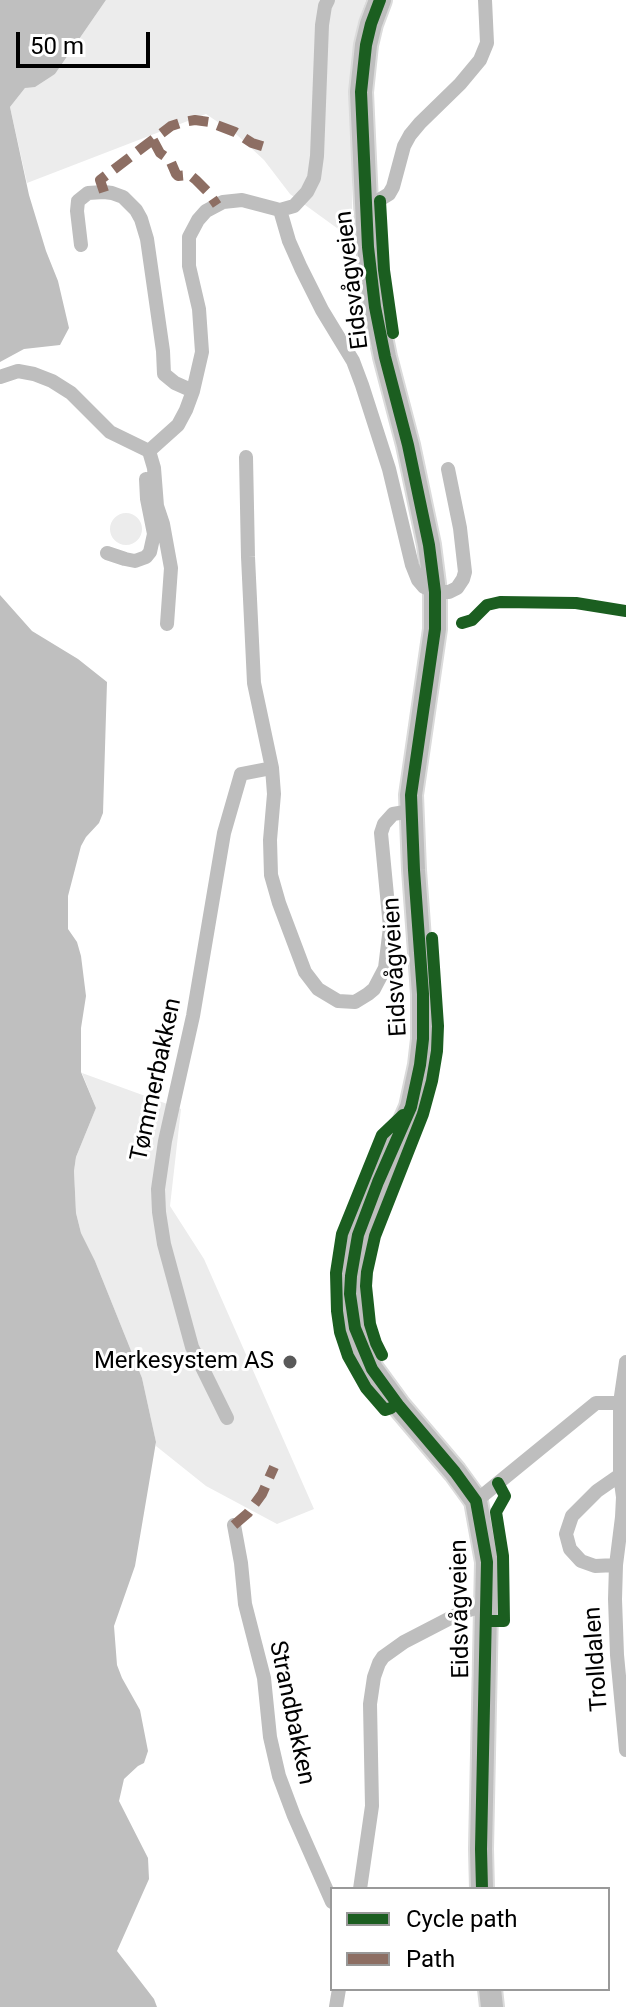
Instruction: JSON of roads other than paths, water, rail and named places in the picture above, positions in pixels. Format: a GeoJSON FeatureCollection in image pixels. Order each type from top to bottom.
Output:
{"type":"FeatureCollection","features":[{"type":"Feature","properties":{"kind":"main road","name":"Eidsvågveien"},"geometry":{"type":"LineString","coordinates":[[380,0],[366,45],[362,79],[368,247],[375,307],[422,510],[435,592],[433,649],[413,778],[411,811],[423,994],[420,1065],[411,1107],[358,1235],[351,1276],[352,1310],[363,1349],[379,1380],[476,1501],[487,1562],[482,1887]]}},
{"type":"Feature","properties":{"kind":"street"},"geometry":{"type":"LineString","coordinates":[[107,553],[135,561],[150,552],[154,534],[145,470],[149,451],[178,425],[199,371],[202,352],[199,309],[189,266],[189,237],[193,227],[206,211],[223,202],[242,200],[280,210],[294,206],[307,192],[314,178],[322,25],[328,0]]}},
{"type":"Feature","properties":{"kind":"street"},"geometry":{"type":"LineString","coordinates":[[366,208],[389,194],[410,135],[480,60],[487,43],[485,0]]}},
{"type":"Feature","properties":{"kind":"street"},"geometry":{"type":"LineString","coordinates":[[81,245],[78,201],[88,193],[112,193],[123,197],[136,210],[147,239],[164,374],[193,391]]}},
{"type":"Feature","properties":{"kind":"street"},"geometry":{"type":"LineString","coordinates":[[280,210],[289,241],[322,310],[353,361],[362,385],[389,469],[418,580],[435,592],[449,592],[457,588],[465,572],[448,469]]}},
{"type":"Feature","properties":{"kind":"street"},"geometry":{"type":"LineString","coordinates":[[0,377],[18,371],[52,381],[71,393],[110,432],[149,451],[171,568],[167,624]]}},
{"type":"Feature","properties":{"kind":"street"},"geometry":{"type":"LineString","coordinates":[[246,457],[254,683],[272,768],[274,794],[269,860],[275,890],[308,978],[318,989],[338,1001],[355,1002],[368,994],[385,968],[390,927],[381,833],[393,814],[411,811]]}},
{"type":"Feature","properties":{"kind":"street","name":"Tømmerbakken"},"geometry":{"type":"LineString","coordinates":[[227,1418],[192,1347],[164,1244],[158,1189],[165,1141],[193,1016],[224,833],[241,774],[272,768]]}},
{"type":"Feature","properties":{"kind":"street","name":"Trolldalen"},"geometry":{"type":"LineString","coordinates":[[626,1362],[620,1403],[620,1475],[624,1499],[616,1565],[617,1655],[626,1750]]}},
{"type":"Feature","properties":{"kind":"street"},"geometry":{"type":"LineString","coordinates":[[476,1501],[596,1403],[620,1403]]}},
{"type":"Feature","properties":{"kind":"street"},"geometry":{"type":"LineString","coordinates":[[616,1565],[595,1566],[581,1561],[570,1549],[566,1534],[572,1516],[597,1491],[620,1475]]}},
{"type":"Feature","properties":{"kind":"street","name":"Strandbakken"},"geometry":{"type":"LineString","coordinates":[[234,1525],[245,1604],[264,1678],[270,1737],[279,1776],[330,1897]]}},
{"type":"Feature","properties":{"kind":"street"},"geometry":{"type":"LineString","coordinates":[[360,1887],[372,1806],[370,1704],[379,1663],[404,1642],[460,1613],[487,1607]]}},
{"type":"Feature","properties":{"kind":"place","name":"Merkesystem AS"},"geometry":{"type":"Point","coordinates":[290,1362]}}]}
